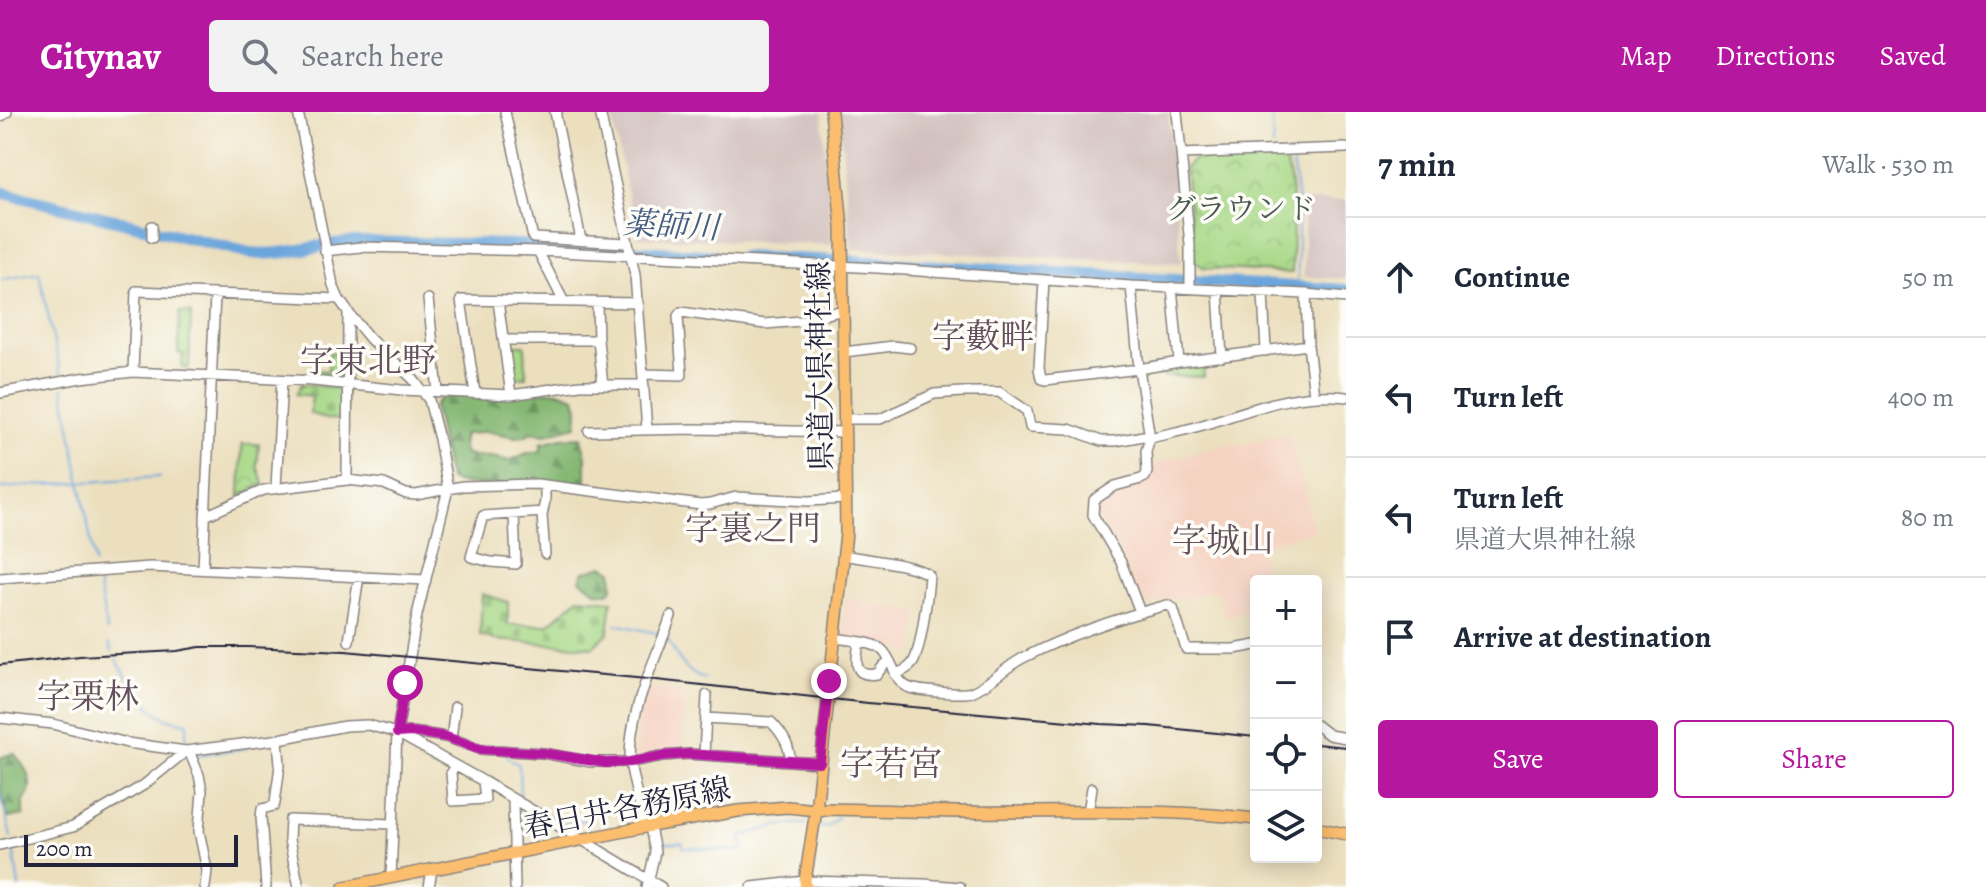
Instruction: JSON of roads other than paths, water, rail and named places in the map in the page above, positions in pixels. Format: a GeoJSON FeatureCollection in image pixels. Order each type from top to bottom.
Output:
{"type":"FeatureCollection","features":[{"type":"Feature","properties":{"kind":"main road","name":"県道大県神社線"},"geometry":{"type":"LineString","coordinates":[[806,884],[846,533],[842,228],[831,112]]}},
{"type":"Feature","properties":{"kind":"main road","name":"春日井各務原線"},"geometry":{"type":"LineString","coordinates":[[351,886],[647,827],[738,811],[788,807],[816,810],[1188,814],[1250,819]]}},
{"type":"Feature","properties":{"kind":"main road"},"geometry":{"type":"LineString","coordinates":[[1322,829],[1346,834]]}},
{"type":"Feature","properties":{"kind":"street"},"geometry":{"type":"LineString","coordinates":[[0,117],[7,112]]}},
{"type":"Feature","properties":{"kind":"street"},"geometry":{"type":"LineString","coordinates":[[298,112],[333,285],[339,299],[370,339],[413,379],[429,400],[448,489],[414,627],[397,733],[391,877]]}},
{"type":"Feature","properties":{"kind":"street"},"geometry":{"type":"LineString","coordinates":[[505,112],[534,238],[627,243]]}},
{"type":"Feature","properties":{"kind":"street"},"geometry":{"type":"LineString","coordinates":[[557,112],[581,240]]}},
{"type":"Feature","properties":{"kind":"street"},"geometry":{"type":"LineString","coordinates":[[600,112],[638,303],[647,430]]}},
{"type":"Feature","properties":{"kind":"street"},"geometry":{"type":"LineString","coordinates":[[1177,112],[1190,282]]}},
{"type":"Feature","properties":{"kind":"street"},"geometry":{"type":"LineString","coordinates":[[1181,154],[1346,148]]}},
{"type":"Feature","properties":{"kind":"street"},"geometry":{"type":"LineString","coordinates":[[152,226],[152,238]]}},
{"type":"Feature","properties":{"kind":"street"},"geometry":{"type":"LineString","coordinates":[[325,251],[421,243],[631,256],[842,261],[877,268],[1131,286],[1172,287],[1190,282],[1218,291],[1346,298]]}},
{"type":"Feature","properties":{"kind":"street"},"geometry":{"type":"LineString","coordinates":[[538,251],[564,302]]}},
{"type":"Feature","properties":{"kind":"street"},"geometry":{"type":"LineString","coordinates":[[1044,280],[1041,379],[1139,369],[1308,345]]}},
{"type":"Feature","properties":{"kind":"street"},"geometry":{"type":"LineString","coordinates":[[1131,286],[1150,438],[1146,451],[1148,467],[1145,477],[1115,486],[1094,500],[1093,515],[1121,562],[1140,612]]}},
{"type":"Feature","properties":{"kind":"street"},"geometry":{"type":"LineString","coordinates":[[1172,287],[1179,362]]}},
{"type":"Feature","properties":{"kind":"street"},"geometry":{"type":"LineString","coordinates":[[133,372],[136,291],[339,299]]}},
{"type":"Feature","properties":{"kind":"street"},"geometry":{"type":"LineString","coordinates":[[1218,291],[1222,357]]}},
{"type":"Feature","properties":{"kind":"street"},"geometry":{"type":"LineString","coordinates":[[1263,293],[1266,351]]}},
{"type":"Feature","properties":{"kind":"street"},"geometry":{"type":"LineString","coordinates":[[1306,294],[1314,395]]}},
{"type":"Feature","properties":{"kind":"street"},"geometry":{"type":"LineString","coordinates":[[203,569],[215,295]]}},
{"type":"Feature","properties":{"kind":"street"},"geometry":{"type":"LineString","coordinates":[[428,299],[438,391]]}},
{"type":"Feature","properties":{"kind":"street"},"geometry":{"type":"LineString","coordinates":[[475,393],[461,300],[638,303]]}},
{"type":"Feature","properties":{"kind":"street"},"geometry":{"type":"LineString","coordinates":[[498,301],[511,395]]}},
{"type":"Feature","properties":{"kind":"street"},"geometry":{"type":"LineString","coordinates":[[597,303],[603,385]]}},
{"type":"Feature","properties":{"kind":"street"},"geometry":{"type":"LineString","coordinates":[[0,393],[133,372],[511,395],[682,375],[678,316],[681,312],[765,324],[801,321],[843,310]]}},
{"type":"Feature","properties":{"kind":"street"},"geometry":{"type":"LineString","coordinates":[[347,480],[348,312]]}},
{"type":"Feature","properties":{"kind":"street"},"geometry":{"type":"LineString","coordinates":[[503,340],[598,340]]}},
{"type":"Feature","properties":{"kind":"street"},"geometry":{"type":"LineString","coordinates":[[844,352],[893,346],[910,348]]}},
{"type":"Feature","properties":{"kind":"street"},"geometry":{"type":"LineString","coordinates":[[276,487],[282,380]]}},
{"type":"Feature","properties":{"kind":"street"},"geometry":{"type":"LineString","coordinates":[[589,431],[845,425],[880,419],[934,394],[999,392],[1027,411],[1030,427],[1069,429],[1101,441],[1116,441],[1143,436],[1150,438],[1194,428],[1271,403],[1314,395],[1346,397]]}},
{"type":"Feature","properties":{"kind":"street"},"geometry":{"type":"LineString","coordinates":[[205,516],[264,490],[347,480],[384,484],[412,495],[463,486],[545,485],[701,505],[736,497],[809,501],[845,499]]}},
{"type":"Feature","properties":{"kind":"street"},"geometry":{"type":"LineString","coordinates":[[545,485],[545,554]]}},
{"type":"Feature","properties":{"kind":"street"},"geometry":{"type":"LineString","coordinates":[[514,514],[516,564],[471,557],[483,516],[543,512]]}},
{"type":"Feature","properties":{"kind":"street"},"geometry":{"type":"LineString","coordinates":[[843,555],[912,567],[929,575],[914,661],[895,674]]}},
{"type":"Feature","properties":{"kind":"street"},"geometry":{"type":"LineString","coordinates":[[0,578],[150,567],[426,580]]}},
{"type":"Feature","properties":{"kind":"street"},"geometry":{"type":"LineString","coordinates":[[349,641],[359,576]]}},
{"type":"Feature","properties":{"kind":"street"},"geometry":{"type":"LineString","coordinates":[[833,638],[879,648],[885,653],[895,674],[909,688],[970,692],[1016,662],[1067,637],[1167,605],[1173,608],[1186,649],[1250,646]]}},
{"type":"Feature","properties":{"kind":"street"},"geometry":{"type":"LineString","coordinates":[[648,883],[655,852],[630,762],[637,705],[671,616]]}},
{"type":"Feature","properties":{"kind":"street"},"geometry":{"type":"LineString","coordinates":[[859,643],[856,661],[859,671],[877,674],[890,662]]}},
{"type":"Feature","properties":{"kind":"street"},"geometry":{"type":"LineString","coordinates":[[704,755],[707,695]]}},
{"type":"Feature","properties":{"kind":"street"},"geometry":{"type":"LineString","coordinates":[[451,739],[455,707]]}},
{"type":"Feature","properties":{"kind":"street"},"geometry":{"type":"LineString","coordinates":[[0,718],[53,724],[127,743],[188,751],[368,725],[397,733],[584,840],[648,883],[661,887]]}},
{"type":"Feature","properties":{"kind":"street"},"geometry":{"type":"LineString","coordinates":[[706,718],[771,722],[790,750],[790,760]]}},
{"type":"Feature","properties":{"kind":"street"},"geometry":{"type":"LineString","coordinates":[[1322,730],[1329,735],[1346,738]]}},
{"type":"Feature","properties":{"kind":"street"},"geometry":{"type":"LineString","coordinates":[[397,733],[427,734],[481,749],[543,753],[591,762],[630,762],[662,756],[704,755],[820,763]]}},
{"type":"Feature","properties":{"kind":"street"},"geometry":{"type":"LineString","coordinates":[[266,887],[260,823],[262,809],[275,803],[280,765],[278,739]]}},
{"type":"Feature","properties":{"kind":"street"},"geometry":{"type":"LineString","coordinates":[[0,845],[73,827],[144,785],[188,751]]}},
{"type":"Feature","properties":{"kind":"street"},"geometry":{"type":"LineString","coordinates":[[188,751],[199,775],[202,791],[199,831],[207,870],[205,887]]}},
{"type":"Feature","properties":{"kind":"street"},"geometry":{"type":"LineString","coordinates":[[456,766],[451,772],[453,801],[485,799],[483,781]]}},
{"type":"Feature","properties":{"kind":"street"},"geometry":{"type":"LineString","coordinates":[[1088,812],[1092,788]]}},
{"type":"Feature","properties":{"kind":"street"},"geometry":{"type":"LineString","coordinates":[[513,799],[515,887]]}},
{"type":"Feature","properties":{"kind":"street"},"geometry":{"type":"LineString","coordinates":[[299,887],[289,840],[290,820],[393,824]]}},
{"type":"Feature","properties":{"kind":"street"},"geometry":{"type":"LineString","coordinates":[[429,887],[432,870]]}},
{"type":"Feature","properties":{"kind":"street"},"geometry":{"type":"LineString","coordinates":[[752,887],[806,884],[960,887]]}},
{"type":"Feature","properties":{"kind":"waterway"},"geometry":{"type":"LineString","coordinates":[[1272,112],[1273,147]]}},
{"type":"Feature","properties":{"kind":"waterway"},"geometry":{"type":"LineString","coordinates":[[1295,154],[1298,286]]}},
{"type":"Feature","properties":{"kind":"waterway","name":"薬師川"},"geometry":{"type":"LineString","coordinates":[[0,192],[250,253],[278,253],[359,242],[570,246],[715,256]]}},
{"type":"Feature","properties":{"kind":"waterway","name":"薬師川"},"geometry":{"type":"LineString","coordinates":[[742,257],[1346,290]]}},
{"type":"Feature","properties":{"kind":"waterway"},"geometry":{"type":"LineString","coordinates":[[0,280],[39,273],[61,375]]}},
{"type":"Feature","properties":{"kind":"waterway"},"geometry":{"type":"LineString","coordinates":[[63,388],[95,564]]}},
{"type":"Feature","properties":{"kind":"waterway"},"geometry":{"type":"LineString","coordinates":[[0,488],[160,477]]}},
{"type":"Feature","properties":{"kind":"waterway"},"geometry":{"type":"LineString","coordinates":[[97,576],[107,631]]}},
{"type":"Feature","properties":{"kind":"waterway"},"geometry":{"type":"LineString","coordinates":[[616,624],[660,634]]}},
{"type":"Feature","properties":{"kind":"waterway"},"geometry":{"type":"LineString","coordinates":[[668,639],[688,669],[706,679]]}},
{"type":"Feature","properties":{"kind":"waterway"},"geometry":{"type":"LineString","coordinates":[[109,644],[112,651]]}},
{"type":"Feature","properties":{"kind":"waterway"},"geometry":{"type":"LineString","coordinates":[[116,659],[136,691],[153,710],[174,721],[188,723],[186,734],[189,745]]}},
{"type":"Feature","properties":{"kind":"waterway"},"geometry":{"type":"LineString","coordinates":[[198,755],[248,748]]}},
{"type":"Feature","properties":{"kind":"waterway"},"geometry":{"type":"LineString","coordinates":[[508,753],[508,758],[519,765],[520,797]]}},
{"type":"Feature","properties":{"kind":"waterway"},"geometry":{"type":"LineString","coordinates":[[0,792],[11,837]]}},
{"type":"Feature","properties":{"kind":"waterway"},"geometry":{"type":"LineString","coordinates":[[518,809],[518,819]]}},
{"type":"Feature","properties":{"kind":"waterway"},"geometry":{"type":"LineString","coordinates":[[818,827],[827,827],[838,817]]}},
{"type":"Feature","properties":{"kind":"waterway"},"geometry":{"type":"LineString","coordinates":[[564,822],[584,820],[588,832]]}},
{"type":"Feature","properties":{"kind":"waterway"},"geometry":{"type":"LineString","coordinates":[[519,821],[544,823]]}},
{"type":"Feature","properties":{"kind":"waterway"},"geometry":{"type":"LineString","coordinates":[[658,844],[682,843],[684,848],[744,850],[741,836],[782,825],[807,824]]}},
{"type":"Feature","properties":{"kind":"waterway"},"geometry":{"type":"LineString","coordinates":[[13,847],[19,887]]}},
{"type":"Feature","properties":{"kind":"waterway"},"geometry":{"type":"LineString","coordinates":[[519,867],[520,887]]}},
{"type":"Feature","properties":{"kind":"railway"},"geometry":{"type":"LineString","coordinates":[[0,665],[200,647],[345,651],[868,703],[1250,736]]}},
{"type":"Feature","properties":{"kind":"railway"},"geometry":{"type":"LineString","coordinates":[[1322,745],[1346,747]]}},
{"type":"Feature","properties":{"kind":"district","name":"字藪畔"},"geometry":{"type":"Point","coordinates":[983,336]}},
{"type":"Feature","properties":{"kind":"district","name":"字東北野"},"geometry":{"type":"Point","coordinates":[368,360]}},
{"type":"Feature","properties":{"kind":"district","name":"字裏之門"},"geometry":{"type":"Point","coordinates":[753,528]}},
{"type":"Feature","properties":{"kind":"district","name":"字城山"},"geometry":{"type":"Point","coordinates":[1223,540]}},
{"type":"Feature","properties":{"kind":"district","name":"字栗林"},"geometry":{"type":"Point","coordinates":[88,696]}},
{"type":"Feature","properties":{"kind":"district","name":"字若宮"},"geometry":{"type":"Point","coordinates":[891,763]}},
{"type":"Feature","properties":{"kind":"park label","name":"グラウンド"},"geometry":{"type":"Point","coordinates":[1241,209]}}]}
